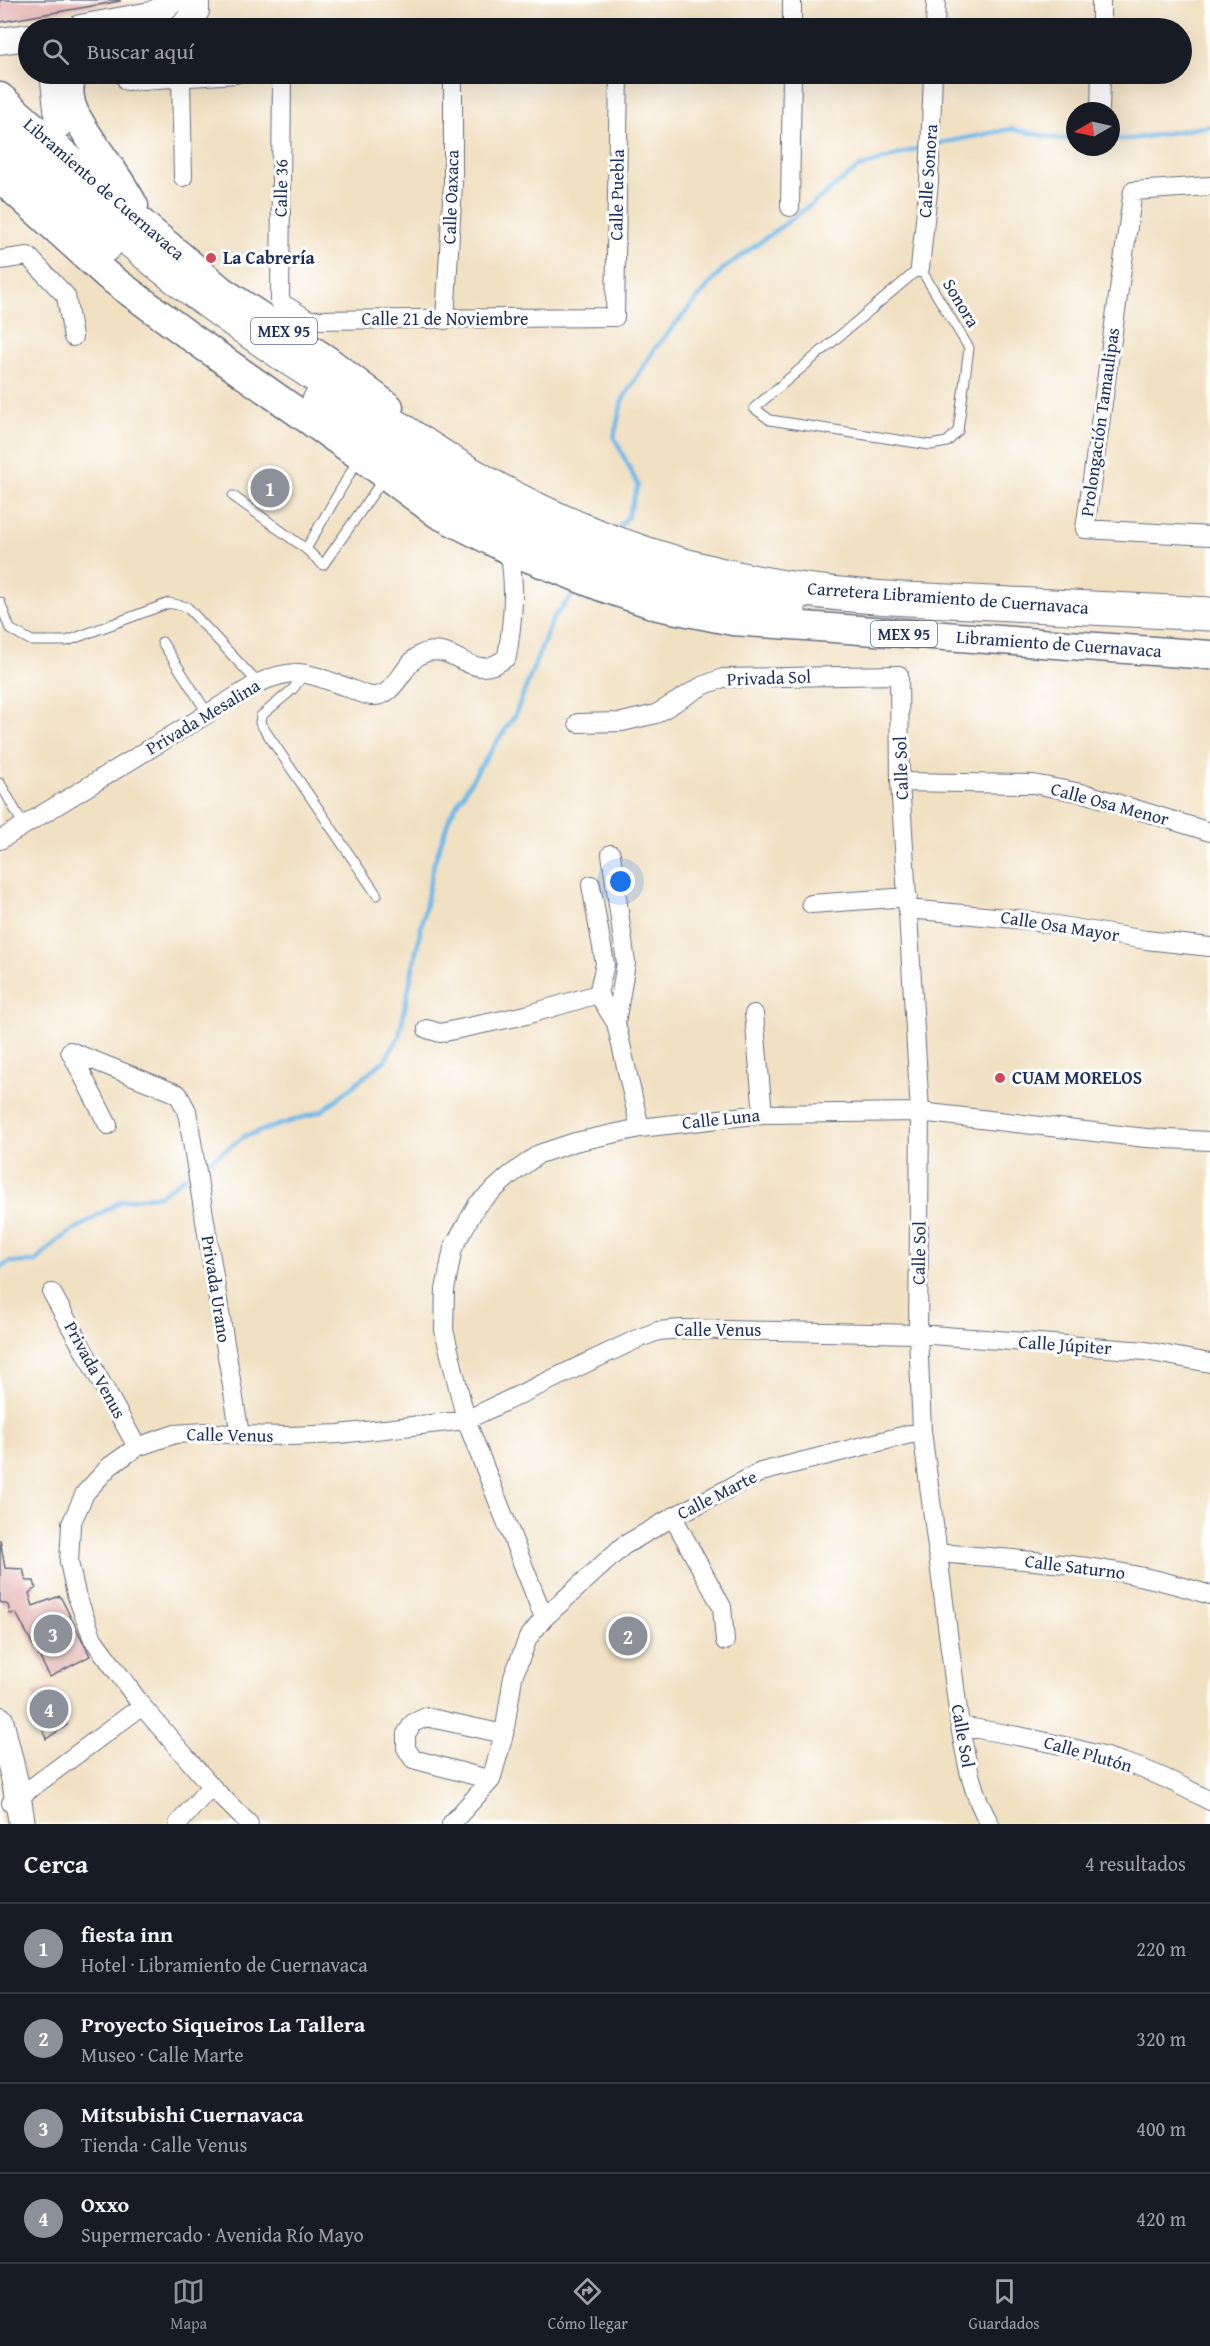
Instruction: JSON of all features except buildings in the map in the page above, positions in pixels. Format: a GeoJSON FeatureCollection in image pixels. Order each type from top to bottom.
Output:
{"type":"FeatureCollection","features":[{"type":"Feature","properties":{"kind":"highway","name":"Carretera Libramiento de Cuernavaca"},"geometry":{"type":"LineString","coordinates":[[0,120],[130,240],[208,301],[302,368],[474,476],[544,512],[594,528],[615,559],[660,584],[724,599],[798,611],[1075,621],[1210,633]]}},
{"type":"Feature","properties":{"kind":"highway","name":"Carretera Libramiento de Cuernavaca"},"geometry":{"type":"LineString","coordinates":[[0,154],[27,179],[197,319],[300,387],[448,495],[559,559],[615,559],[687,565],[756,582],[899,599],[1210,614]]}},
{"type":"Feature","properties":{"kind":"main road"},"geometry":{"type":"LineString","coordinates":[[0,75],[59,125],[90,157]]}},
{"type":"Feature","properties":{"kind":"main road"},"geometry":{"type":"LineString","coordinates":[[71,84],[69,93],[74,112],[121,183],[145,226]]}},
{"type":"Feature","properties":{"kind":"main road","name":"Libramiento de Cuernavaca"},"geometry":{"type":"LineString","coordinates":[[0,97],[222,291],[327,360],[403,417],[479,465],[594,528]]}},
{"type":"Feature","properties":{"kind":"main road","name":"MEX 95"},"geometry":{"type":"LineString","coordinates":[[0,178],[108,276],[438,514],[509,550],[559,559]]}},
{"type":"Feature","properties":{"kind":"main road"},"geometry":{"type":"LineString","coordinates":[[0,194],[37,227]]}},
{"type":"Feature","properties":{"kind":"main road","name":"MEX 95"},"geometry":{"type":"LineString","coordinates":[[615,559],[690,553],[822,579],[1210,601]]}},
{"type":"Feature","properties":{"kind":"main road","name":"Libramiento de Cuernavaca"},"geometry":{"type":"LineString","coordinates":[[615,559],[658,606],[733,621],[834,630],[1210,654]]}},
{"type":"Feature","properties":{"kind":"street"},"geometry":{"type":"LineString","coordinates":[[146,18],[160,11],[172,0]]}},
{"type":"Feature","properties":{"kind":"street"},"geometry":{"type":"LineString","coordinates":[[191,18],[196,11],[196,0]]}},
{"type":"Feature","properties":{"kind":"street"},"geometry":{"type":"LineString","coordinates":[[792,0],[792,18]]}},
{"type":"Feature","properties":{"kind":"street"},"geometry":{"type":"LineString","coordinates":[[935,18],[936,0]]}},
{"type":"Feature","properties":{"kind":"street"},"geometry":{"type":"LineString","coordinates":[[1101,0],[1101,18]]}},
{"type":"Feature","properties":{"kind":"street"},"geometry":{"type":"LineString","coordinates":[[0,41],[18,38]]}},
{"type":"Feature","properties":{"kind":"street"},"geometry":{"type":"LineString","coordinates":[[54,84],[59,125]]}},
{"type":"Feature","properties":{"kind":"street"},"geometry":{"type":"LineString","coordinates":[[181,84],[183,177]]}},
{"type":"Feature","properties":{"kind":"street","name":"Calle 36"},"geometry":{"type":"LineString","coordinates":[[280,302],[282,84]]}},
{"type":"Feature","properties":{"kind":"street","name":"Calle Oaxaca"},"geometry":{"type":"LineString","coordinates":[[445,320],[453,183],[453,84]]}},
{"type":"Feature","properties":{"kind":"street","name":"Calle Puebla"},"geometry":{"type":"LineString","coordinates":[[615,317],[619,84]]}},
{"type":"Feature","properties":{"kind":"street"},"geometry":{"type":"LineString","coordinates":[[790,207],[792,84]]}},
{"type":"Feature","properties":{"kind":"street","name":"Calle Sonora"},"geometry":{"type":"LineString","coordinates":[[920,268],[930,159],[933,84]]}},
{"type":"Feature","properties":{"kind":"street"},"geometry":{"type":"LineString","coordinates":[[1100,102],[1101,84]]}},
{"type":"Feature","properties":{"kind":"street","name":"Prolongación Tamaulipas"},"geometry":{"type":"LineString","coordinates":[[1210,186],[1133,191],[1085,529],[1210,536]]}},
{"type":"Feature","properties":{"kind":"street"},"geometry":{"type":"LineString","coordinates":[[0,261],[28,256],[66,296],[73,337]]}},
{"type":"Feature","properties":{"kind":"street","name":"Calle 21 de Noviembre"},"geometry":{"type":"LineString","coordinates":[[280,302],[309,320],[615,317]]}},
{"type":"Feature","properties":{"kind":"street","name":"Privada Mesalina"},"geometry":{"type":"LineString","coordinates":[[0,840],[258,683],[280,674],[306,673],[371,696],[388,692],[416,656],[425,652],[435,651],[482,668],[496,666],[507,657],[514,610],[514,575],[509,550]]}},
{"type":"Feature","properties":{"kind":"street","name":"Privada Sol"},"geometry":{"type":"LineString","coordinates":[[578,723],[622,722],[656,714],[702,686],[723,678],[898,675]]}},
{"type":"Feature","properties":{"kind":"street","name":"Calle Sol"},"geometry":{"type":"LineString","coordinates":[[898,675],[900,782],[920,1112],[918,1334],[922,1431],[960,1726],[968,1768],[983,1813],[990,1824]]}},
{"type":"Feature","properties":{"kind":"street","name":"Calle Osa Menor"},"geometry":{"type":"LineString","coordinates":[[900,782],[1033,784],[1087,794],[1210,832]]}},
{"type":"Feature","properties":{"kind":"street"},"geometry":{"type":"LineString","coordinates":[[611,854],[626,963],[616,1023]]}},
{"type":"Feature","properties":{"kind":"street"},"geometry":{"type":"LineString","coordinates":[[591,885],[605,964],[598,994],[616,1023],[640,1128]]}},
{"type":"Feature","properties":{"kind":"street","name":"Calle Osa Mayor"},"geometry":{"type":"LineString","coordinates":[[812,904],[908,903],[1146,940],[1210,947]]}},
{"type":"Feature","properties":{"kind":"street"},"geometry":{"type":"LineString","coordinates":[[427,1029],[440,1033],[494,1022],[598,994]]}},
{"type":"Feature","properties":{"kind":"street"},"geometry":{"type":"LineString","coordinates":[[754,1014],[763,1114]]}},
{"type":"Feature","properties":{"kind":"street","name":"Privada Urano"},"geometry":{"type":"LineString","coordinates":[[108,1125],[70,1051],[177,1094],[187,1111],[240,1436]]}},
{"type":"Feature","properties":{"kind":"street","name":"Calle Luna"},"geometry":{"type":"LineString","coordinates":[[466,1420],[444,1330],[445,1290],[453,1248],[477,1205],[509,1176],[539,1154],[575,1142],[640,1128],[763,1114],[920,1112],[1146,1138],[1210,1141]]}},
{"type":"Feature","properties":{"kind":"street","name":"Privada Venus"},"geometry":{"type":"LineString","coordinates":[[52,1293],[137,1447]]}},
{"type":"Feature","properties":{"kind":"street","name":"Calle Venus"},"geometry":{"type":"LineString","coordinates":[[240,1822],[142,1706],[93,1640],[76,1594],[69,1562],[71,1524],[85,1493],[110,1466],[137,1447],[175,1434],[206,1432],[240,1436],[291,1436],[339,1434],[466,1420],[658,1331],[681,1329],[918,1334]]}},
{"type":"Feature","properties":{"kind":"street","name":"Calle Júpiter"},"geometry":{"type":"LineString","coordinates":[[918,1334],[1146,1351],[1210,1363]]}},
{"type":"Feature","properties":{"kind":"street"},"geometry":{"type":"LineString","coordinates":[[451,1824],[491,1780],[504,1734],[513,1677],[528,1638],[544,1618],[466,1420]]}},
{"type":"Feature","properties":{"kind":"street","name":"Calle Marte"},"geometry":{"type":"LineString","coordinates":[[544,1618],[623,1546],[673,1517],[761,1472],[922,1431]]}},
{"type":"Feature","properties":{"kind":"street"},"geometry":{"type":"LineString","coordinates":[[673,1517],[722,1607],[725,1641]]}},
{"type":"Feature","properties":{"kind":"street","name":"Calle Saturno"},"geometry":{"type":"LineString","coordinates":[[937,1553],[1083,1565],[1142,1575],[1210,1595]]}},
{"type":"Feature","properties":{"kind":"street"},"geometry":{"type":"LineString","coordinates":[[17,1809],[142,1706]]}},
{"type":"Feature","properties":{"kind":"street"},"geometry":{"type":"LineString","coordinates":[[491,1780],[413,1759],[406,1748],[406,1734],[413,1723],[426,1717],[504,1734]]}},
{"type":"Feature","properties":{"kind":"street"},"geometry":{"type":"LineString","coordinates":[[0,1720],[17,1809]]}},
{"type":"Feature","properties":{"kind":"street","name":"Calle Plutón"},"geometry":{"type":"LineString","coordinates":[[960,1726],[1030,1738],[1122,1762],[1178,1784],[1210,1801]]}},
{"type":"Feature","properties":{"kind":"street"},"geometry":{"type":"LineString","coordinates":[[0,1763],[17,1809]]}},
{"type":"Feature","properties":{"kind":"street"},"geometry":{"type":"LineString","coordinates":[[178,1824],[211,1786]]}},
{"type":"Feature","properties":{"kind":"lane","name":"Sonora"},"geometry":{"type":"LineString","coordinates":[[920,268],[969,348],[958,431],[947,442],[930,445],[770,420],[754,408],[911,275],[920,268]]}},
{"type":"Feature","properties":{"kind":"lane"},"geometry":{"type":"LineString","coordinates":[[306,549],[360,456]]}},
{"type":"Feature","properties":{"kind":"lane"},"geometry":{"type":"LineString","coordinates":[[233,496],[306,549],[323,565],[386,475]]}},
{"type":"Feature","properties":{"kind":"lane"},"geometry":{"type":"LineString","coordinates":[[0,602],[10,629],[32,641],[67,641],[169,603],[187,607],[258,683]]}},
{"type":"Feature","properties":{"kind":"lane"},"geometry":{"type":"LineString","coordinates":[[162,642],[208,714]]}},
{"type":"Feature","properties":{"kind":"lane"},"geometry":{"type":"LineString","coordinates":[[306,673],[293,689],[261,716],[260,723],[377,895]]}},
{"type":"Feature","properties":{"kind":"lane"},"geometry":{"type":"LineString","coordinates":[[0,783],[24,826]]}},
{"type":"Feature","properties":{"kind":"waterway"},"geometry":{"type":"LineString","coordinates":[[1120,139],[1210,126]]}},
{"type":"Feature","properties":{"kind":"waterway"},"geometry":{"type":"LineString","coordinates":[[936,144],[1011,129],[1066,139]]}},
{"type":"Feature","properties":{"kind":"waterway"},"geometry":{"type":"LineString","coordinates":[[617,530],[628,516],[638,485],[614,437],[622,401],[655,348],[722,270],[858,168],[925,146]]}},
{"type":"Feature","properties":{"kind":"waterway"},"geometry":{"type":"LineString","coordinates":[[201,1167],[245,1136],[322,1111],[385,1060],[399,1037],[434,863],[450,816],[515,715],[553,618],[578,589]]}},
{"type":"Feature","properties":{"kind":"waterway"},"geometry":{"type":"LineString","coordinates":[[0,1267],[10,1262],[35,1262],[58,1240],[121,1201],[160,1195],[191,1173]]}},
{"type":"Feature","properties":{"kind":"place","name":"La Cabrería"},"geometry":{"type":"Point","coordinates":[211,258]}},
{"type":"Feature","properties":{"kind":"place","name":"fiesta inn"},"geometry":{"type":"Point","coordinates":[270,488]}},
{"type":"Feature","properties":{"kind":"place","name":"CUAM MORELOS"},"geometry":{"type":"Point","coordinates":[1000,1078]}},
{"type":"Feature","properties":{"kind":"place","name":"Mitsubishi Cuernavaca"},"geometry":{"type":"Point","coordinates":[53,1634]}},
{"type":"Feature","properties":{"kind":"place","name":"Proyecto Siqueiros La Tallera"},"geometry":{"type":"Point","coordinates":[628,1636]}},
{"type":"Feature","properties":{"kind":"place","name":"Oxxo"},"geometry":{"type":"Point","coordinates":[49,1709]}}]}
